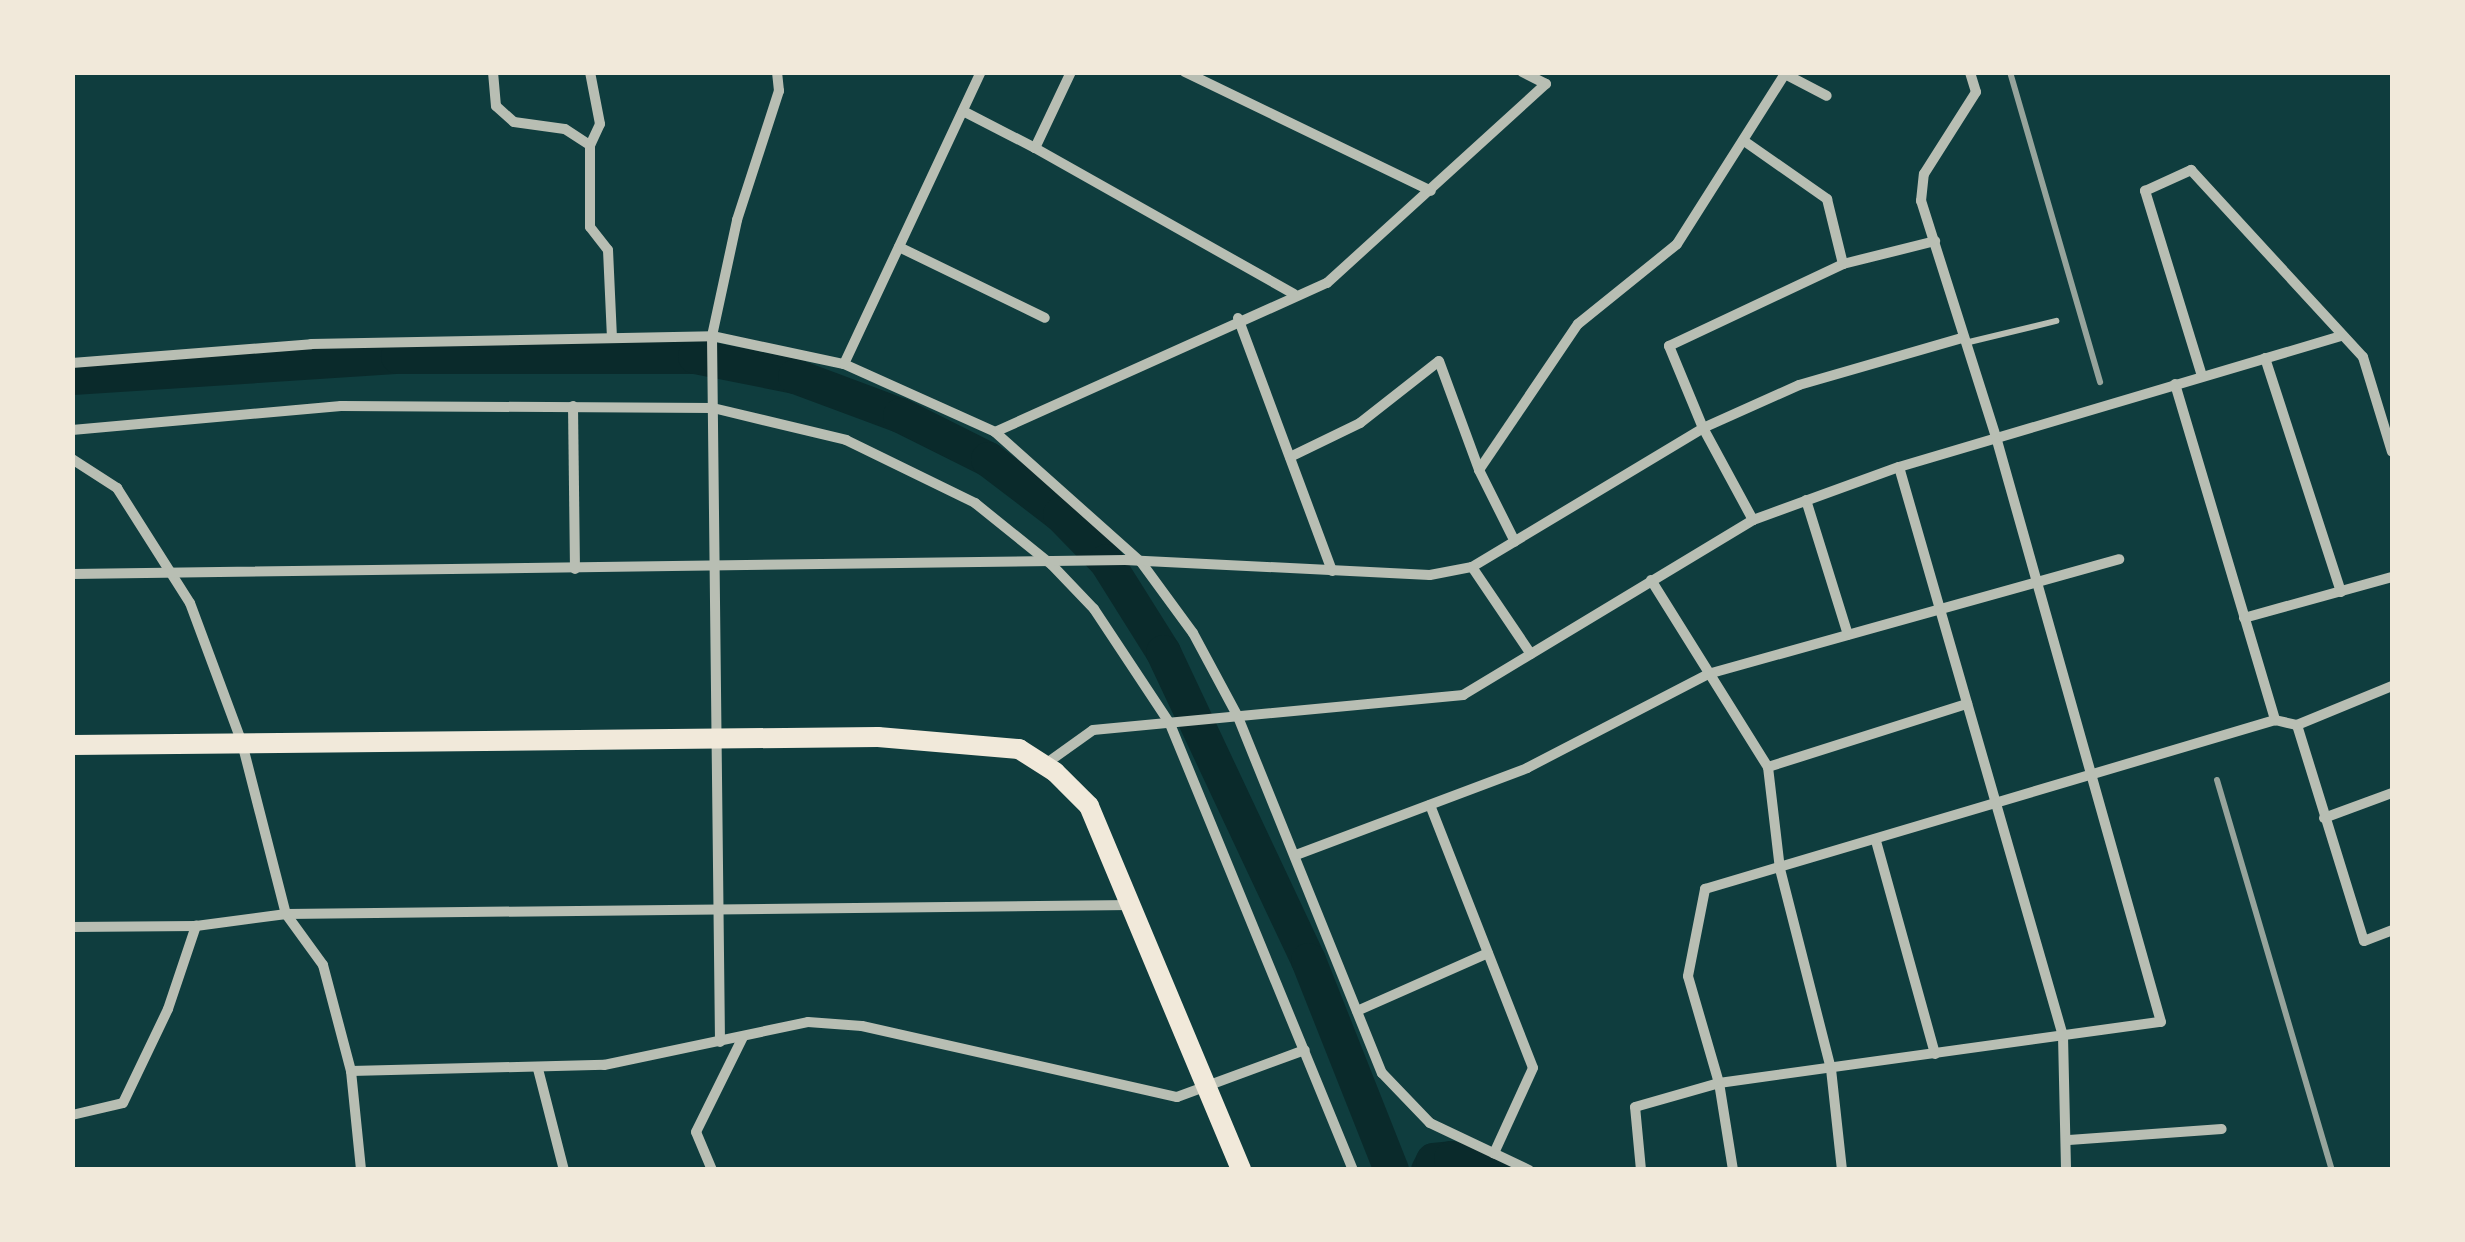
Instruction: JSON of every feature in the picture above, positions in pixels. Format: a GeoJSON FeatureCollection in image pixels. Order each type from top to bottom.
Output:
{"type":"FeatureCollection","features":[{"type":"Feature","properties":{"kind":"main road"},"geometry":{"type":"LineString","coordinates":[[72,745],[939,738],[1019,749],[1044,765],[1089,806],[1242,1170]]}},
{"type":"Feature","properties":{"kind":"street"},"geometry":{"type":"LineString","coordinates":[[590,72],[600,124],[590,145],[590,227],[608,250],[612,338]]}},
{"type":"Feature","properties":{"kind":"street"},"geometry":{"type":"LineString","coordinates":[[720,1042],[712,342],[737,220],[779,92],[776,72]]}},
{"type":"Feature","properties":{"kind":"street"},"geometry":{"type":"LineString","coordinates":[[844,364],[981,72]]}},
{"type":"Feature","properties":{"kind":"street"},"geometry":{"type":"LineString","coordinates":[[1034,148],[1071,72]]}},
{"type":"Feature","properties":{"kind":"street"},"geometry":{"type":"LineString","coordinates":[[1185,72],[1431,191]]}},
{"type":"Feature","properties":{"kind":"street"},"geometry":{"type":"LineString","coordinates":[[996,432],[1238,318],[1326,283],[1546,84],[1522,72]]}},
{"type":"Feature","properties":{"kind":"street"},"geometry":{"type":"LineString","coordinates":[[1641,1170],[1635,1107],[1718,1083],[2161,1022],[1996,437],[1921,200],[1924,174],[1974,98],[1970,72]]}},
{"type":"Feature","properties":{"kind":"street"},"geometry":{"type":"LineString","coordinates":[[1480,470],[1578,324],[1677,244],[1747,143],[1786,73],[1827,96]]}},
{"type":"Feature","properties":{"kind":"street"},"geometry":{"type":"LineString","coordinates":[[490,75],[496,106],[514,122],[566,129],[590,145]]}},
{"type":"Feature","properties":{"kind":"street"},"geometry":{"type":"LineString","coordinates":[[963,111],[1294,294]]}},
{"type":"Feature","properties":{"kind":"street"},"geometry":{"type":"LineString","coordinates":[[1747,143],[1827,199],[1844,264]]}},
{"type":"Feature","properties":{"kind":"street"},"geometry":{"type":"LineString","coordinates":[[2202,376],[2145,191],[2191,170],[2363,357],[2392,452]]}},
{"type":"Feature","properties":{"kind":"street"},"geometry":{"type":"LineString","coordinates":[[1753,520],[1703,428],[1669,346],[1844,264],[1935,241]]}},
{"type":"Feature","properties":{"kind":"street"},"geometry":{"type":"LineString","coordinates":[[899,248],[1045,318]]}},
{"type":"Feature","properties":{"kind":"street"},"geometry":{"type":"LineString","coordinates":[[1238,318],[1332,571]]}},
{"type":"Feature","properties":{"kind":"street"},"geometry":{"type":"LineString","coordinates":[[1044,765],[1093,730],[1463,695],[1753,520],[1899,466],[2340,336]]}},
{"type":"Feature","properties":{"kind":"street"},"geometry":{"type":"LineString","coordinates":[[72,363],[311,344],[612,338],[712,342],[844,364],[996,432],[1140,562],[1192,633],[1238,718],[1382,1073],[1405,1102],[1430,1123],[1529,1170]]}},
{"type":"Feature","properties":{"kind":"street"},"geometry":{"type":"LineString","coordinates":[[72,574],[1052,565],[1124,560],[1430,576],[1472,568],[1703,428],[1798,386],[1963,341]]}},
{"type":"Feature","properties":{"kind":"street"},"geometry":{"type":"LineString","coordinates":[[2265,358],[2341,592]]}},
{"type":"Feature","properties":{"kind":"street"},"geometry":{"type":"LineString","coordinates":[[1290,457],[1360,423],[1439,362],[1480,470],[1515,542]]}},
{"type":"Feature","properties":{"kind":"street"},"geometry":{"type":"LineString","coordinates":[[2176,384],[2274,720]]}},
{"type":"Feature","properties":{"kind":"street"},"geometry":{"type":"LineString","coordinates":[[72,430],[340,406],[713,404],[782,420],[920,472],[974,503],[1052,565],[1094,609],[1170,724],[1353,1170]]}},
{"type":"Feature","properties":{"kind":"street"},"geometry":{"type":"LineString","coordinates":[[574,406],[574,569]]}},
{"type":"Feature","properties":{"kind":"street"},"geometry":{"type":"LineString","coordinates":[[72,459],[117,488],[190,603],[242,743],[286,914],[323,965],[351,1071],[361,1170]]}},
{"type":"Feature","properties":{"kind":"street"},"geometry":{"type":"LineString","coordinates":[[1899,466],[2063,1036],[2070,1140],[2066,1170]]}},
{"type":"Feature","properties":{"kind":"street"},"geometry":{"type":"LineString","coordinates":[[1806,500],[1848,635]]}},
{"type":"Feature","properties":{"kind":"street"},"geometry":{"type":"LineString","coordinates":[[1296,855],[1528,768],[1708,674],[2119,559]]}},
{"type":"Feature","properties":{"kind":"street"},"geometry":{"type":"LineString","coordinates":[[1472,568],[1531,654]]}},
{"type":"Feature","properties":{"kind":"street"},"geometry":{"type":"LineString","coordinates":[[2244,618],[2392,578]]}},
{"type":"Feature","properties":{"kind":"street"},"geometry":{"type":"LineString","coordinates":[[1651,580],[1768,767],[1780,869],[1831,1069],[1842,1170]]}},
{"type":"Feature","properties":{"kind":"street"},"geometry":{"type":"LineString","coordinates":[[1733,1170],[1718,1083],[1688,976],[1705,889],[1996,806],[2274,720],[2298,725],[2392,686]]}},
{"type":"Feature","properties":{"kind":"street"},"geometry":{"type":"LineString","coordinates":[[1768,767],[1967,704]]}},
{"type":"Feature","properties":{"kind":"street"},"geometry":{"type":"LineString","coordinates":[[2298,725],[2364,941],[2392,930]]}},
{"type":"Feature","properties":{"kind":"street"},"geometry":{"type":"LineString","coordinates":[[2324,818],[2392,793]]}},
{"type":"Feature","properties":{"kind":"street"},"geometry":{"type":"LineString","coordinates":[[1430,805],[1532,1068],[1494,1153]]}},
{"type":"Feature","properties":{"kind":"street"},"geometry":{"type":"LineString","coordinates":[[1876,841],[1935,1054]]}},
{"type":"Feature","properties":{"kind":"street"},"geometry":{"type":"LineString","coordinates":[[72,927],[196,926],[286,914],[1132,905]]}},
{"type":"Feature","properties":{"kind":"street"},"geometry":{"type":"LineString","coordinates":[[72,1115],[123,1103],[168,1009],[196,926]]}},
{"type":"Feature","properties":{"kind":"street"},"geometry":{"type":"LineString","coordinates":[[1358,1011],[1488,953]]}},
{"type":"Feature","properties":{"kind":"street"},"geometry":{"type":"LineString","coordinates":[[351,1071],[604,1065],[808,1022],[862,1026],[1177,1097],[1208,1089],[1305,1050]]}},
{"type":"Feature","properties":{"kind":"street"},"geometry":{"type":"LineString","coordinates":[[712,1170],[696,1132],[743,1037]]}},
{"type":"Feature","properties":{"kind":"street"},"geometry":{"type":"LineString","coordinates":[[538,1069],[564,1170]]}},
{"type":"Feature","properties":{"kind":"street"},"geometry":{"type":"LineString","coordinates":[[2070,1140],[2222,1129]]}},
{"type":"Feature","properties":{"kind":"lane"},"geometry":{"type":"LineString","coordinates":[[1963,341],[2056,321]]}},
{"type":"Feature","properties":{"kind":"waterway"},"geometry":{"type":"LineString","coordinates":[[72,377],[398,356],[695,356],[795,376],[900,415],[988,459],[1060,514],[1106,561],[1163,652],[1308,960],[1391,1170]]}},
{"type":"Feature","properties":{"kind":"waterway"},"geometry":{"type":"LineString","coordinates":[[1428,1170],[1433,1160],[1451,1158],[1493,1170]]}},
{"type":"Feature","properties":{"kind":"railway"},"geometry":{"type":"LineString","coordinates":[[2010,72],[2100,382]]}},
{"type":"Feature","properties":{"kind":"railway"},"geometry":{"type":"LineString","coordinates":[[2217,780],[2332,1170]]}}]}
